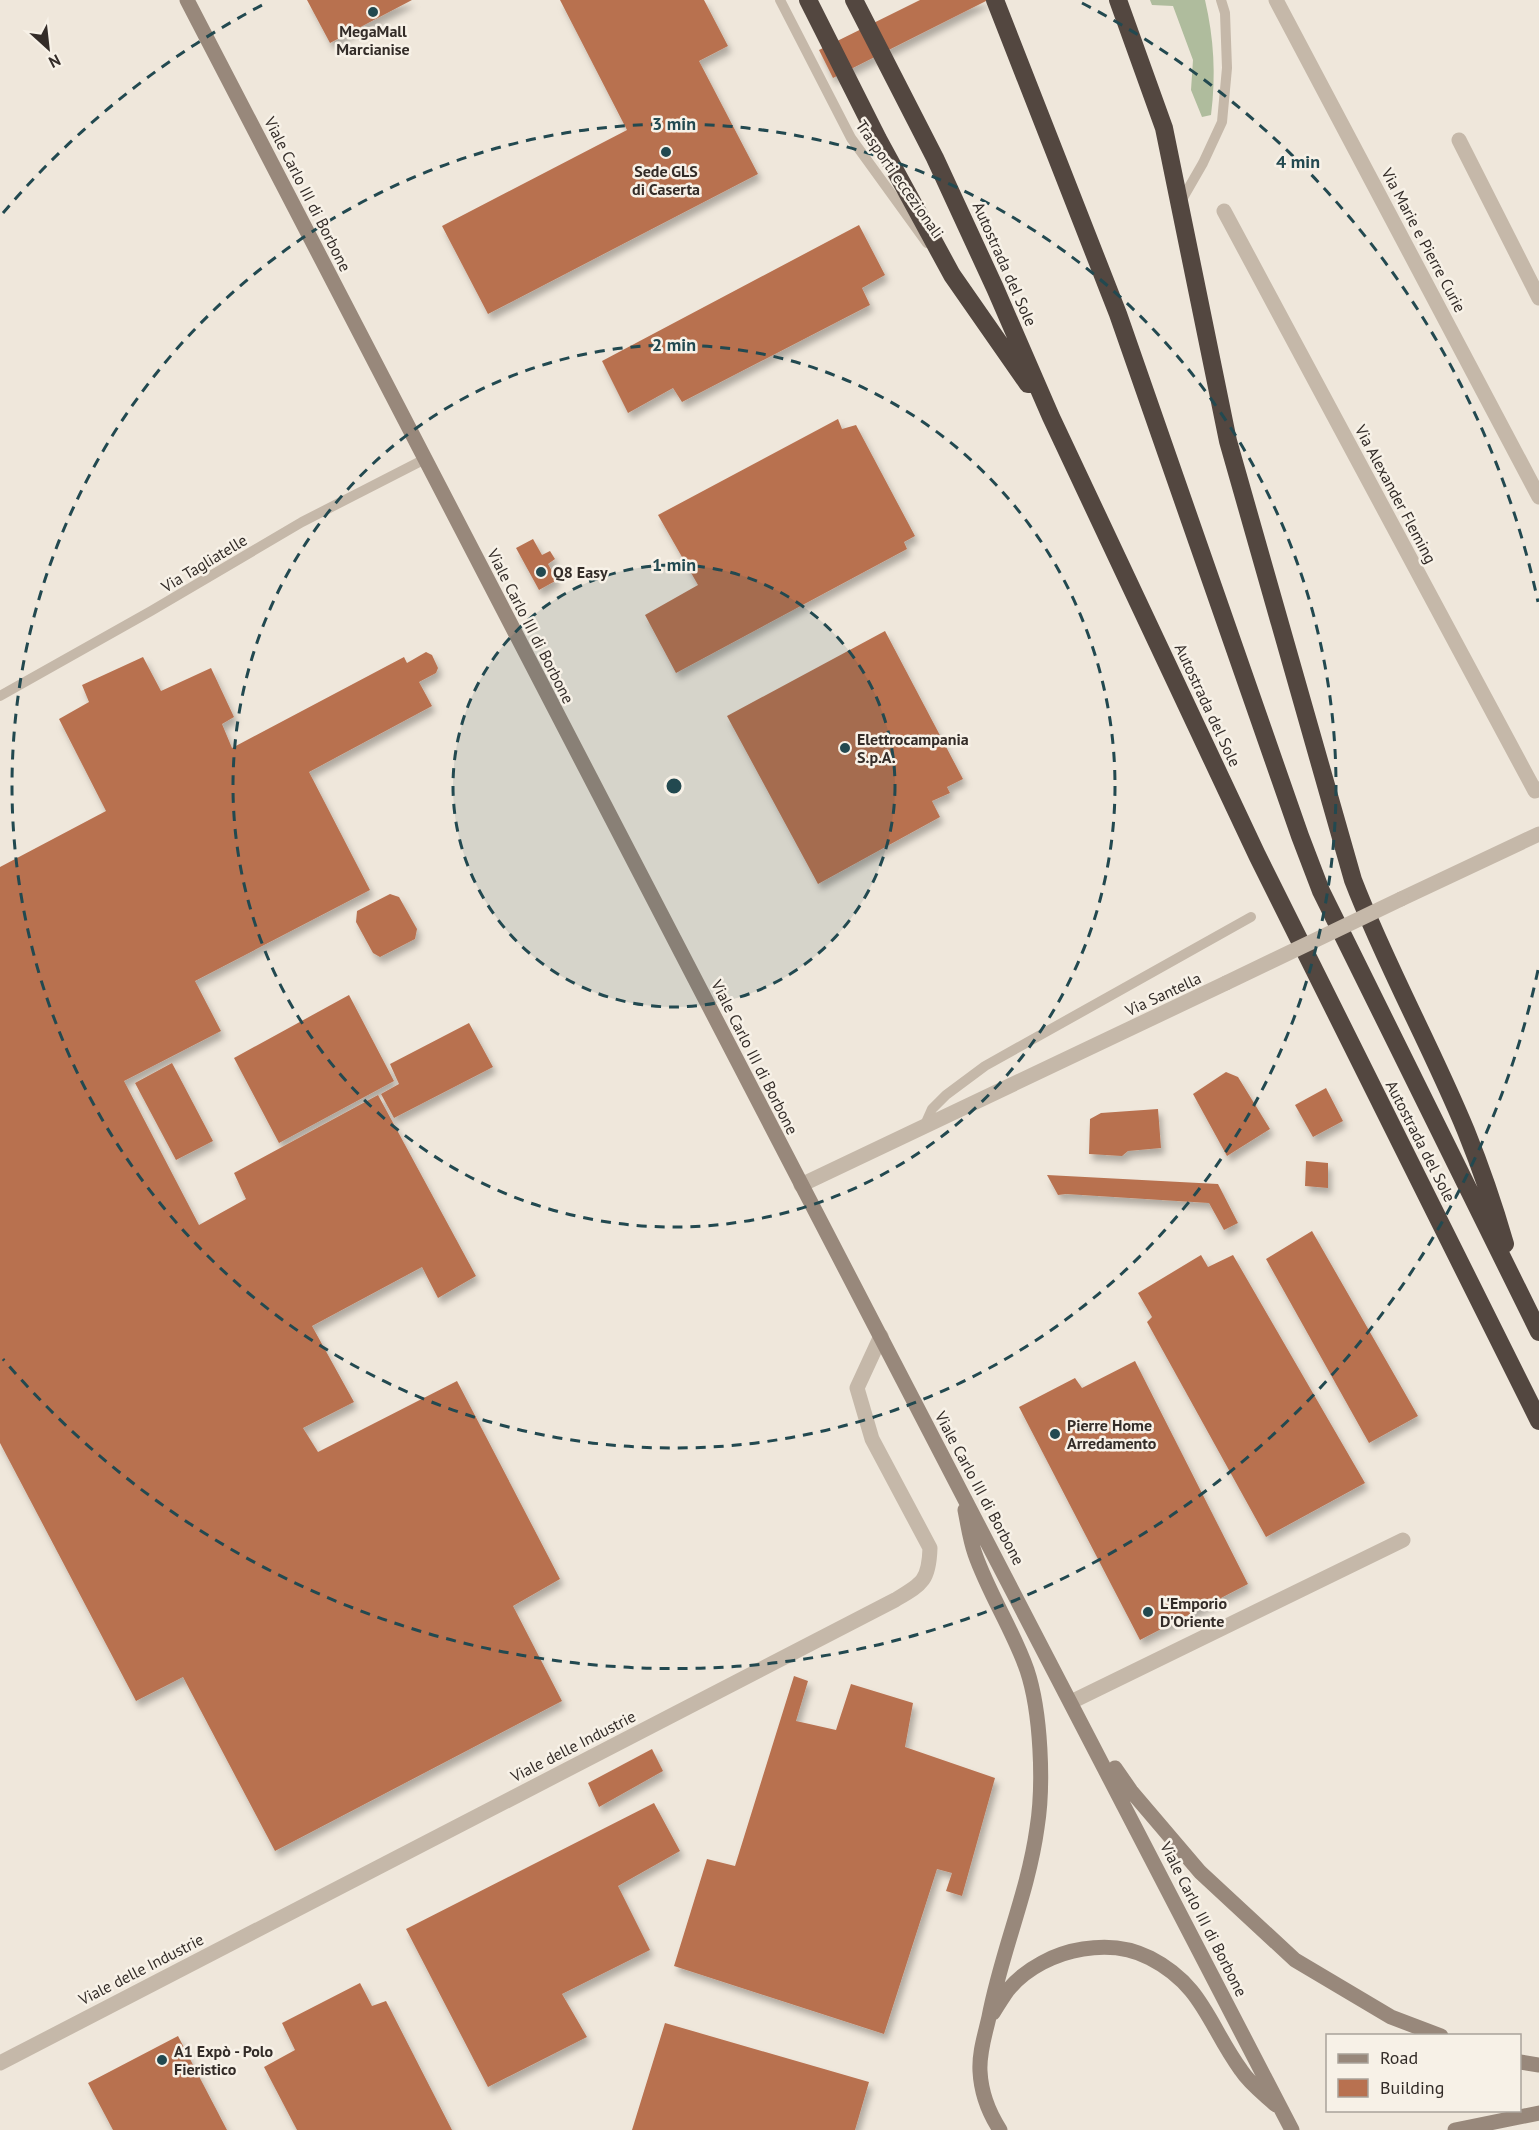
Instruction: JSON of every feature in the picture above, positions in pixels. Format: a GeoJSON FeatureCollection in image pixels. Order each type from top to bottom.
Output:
{"type":"FeatureCollection","features":[{"type":"Feature","properties":{"kind":"highway"},"geometry":{"type":"LineString","coordinates":[[808,0],[878,139],[952,275],[1051,417]]}},
{"type":"Feature","properties":{"kind":"highway","name":"Autostrada del Sole"},"geometry":{"type":"LineString","coordinates":[[854,0],[935,158],[1051,417],[1257,855],[1539,1421]]}},
{"type":"Feature","properties":{"kind":"highway","name":"Autostrada del Sole"},"geometry":{"type":"LineString","coordinates":[[995,0],[1118,314],[1321,891],[1539,1332]]}},
{"type":"Feature","properties":{"kind":"highway"},"geometry":{"type":"LineString","coordinates":[[1118,0],[1164,128],[1228,441],[1353,880],[1373,933],[1466,1131],[1493,1203],[1521,1294]]}},
{"type":"Feature","properties":{"kind":"main road","name":"Viale Carlo III di Borbone"},"geometry":{"type":"LineString","coordinates":[[187,0],[1292,2130]]}},
{"type":"Feature","properties":{"kind":"main road"},"geometry":{"type":"LineString","coordinates":[[960,1490],[974,1552],[1028,1673],[1038,1740],[1040,1792],[1038,1827],[1017,1918],[995,1983],[981,2047],[980,2071],[983,2093],[1000,2130]]}},
{"type":"Feature","properties":{"kind":"main road"},"geometry":{"type":"LineString","coordinates":[[1075,1708],[1131,1791],[1200,1872],[1295,1960],[1391,2017],[1436,2034]]}},
{"type":"Feature","properties":{"kind":"main road"},"geometry":{"type":"LineString","coordinates":[[988,2020],[1009,1989],[1029,1971],[1047,1961],[1067,1952],[1086,1948],[1131,1949],[1163,1964],[1188,1984],[1241,2071],[1258,2090],[1282,2110]]}},
{"type":"Feature","properties":{"kind":"main road"},"geometry":{"type":"LineString","coordinates":[[1521,2062],[1539,2065]]}},
{"type":"Feature","properties":{"kind":"main road"},"geometry":{"type":"LineString","coordinates":[[1455,2130],[1539,2113]]}},
{"type":"Feature","properties":{"kind":"street","name":"Via Marie e Pierre Curie"},"geometry":{"type":"LineString","coordinates":[[1276,0],[1539,497]]}},
{"type":"Feature","properties":{"kind":"street"},"geometry":{"type":"LineString","coordinates":[[1459,140],[1539,298]]}},
{"type":"Feature","properties":{"kind":"street","name":"Via Alexander Fleming"},"geometry":{"type":"LineString","coordinates":[[1224,211],[1535,791],[1539,789]]}},
{"type":"Feature","properties":{"kind":"street","name":"Via Santella"},"geometry":{"type":"LineString","coordinates":[[801,1185],[1539,834]]}},
{"type":"Feature","properties":{"kind":"street","name":"Viale delle Industrie"},"geometry":{"type":"LineString","coordinates":[[0,2063],[874,1611],[918,1586],[929,1568],[930,1548],[872,1439],[857,1388],[881,1336]]}},
{"type":"Feature","properties":{"kind":"street"},"geometry":{"type":"LineString","coordinates":[[1075,1708],[1403,1540]]}},
{"type":"Feature","properties":{"kind":"lane","name":"Trasporti eccezionali"},"geometry":{"type":"LineString","coordinates":[[780,0],[851,138],[952,275]]}},
{"type":"Feature","properties":{"kind":"lane"},"geometry":{"type":"LineString","coordinates":[[1179,203],[1203,163],[1222,122],[1227,68],[1225,12],[1221,0]]}},
{"type":"Feature","properties":{"kind":"lane","name":"Via Tagliatelle"},"geometry":{"type":"LineString","coordinates":[[0,696],[302,522],[425,459]]}},
{"type":"Feature","properties":{"kind":"lane"},"geometry":{"type":"LineString","coordinates":[[924,1127],[932,1109],[946,1095],[986,1066],[1251,917]]}},
{"type":"Feature","properties":{"kind":"green space"},"geometry":{"type":"Polygon","coordinates":[[[1150,0],[1205,0],[1213,57],[1211,115],[1202,117],[1191,90],[1193,60],[1173,6],[1152,5],[1150,0]]]}},
{"type":"Feature","properties":{"kind":"building"},"geometry":{"type":"Polygon","coordinates":[[[307,0],[412,0],[330,43],[307,0]]]}},
{"type":"Feature","properties":{"kind":"building","name":"Sede GLS di Caserta"},"geometry":{"type":"Polygon","coordinates":[[[560,0],[704,0],[728,46],[699,61],[758,174],[488,314],[442,226],[627,130],[560,0]]]}},
{"type":"Feature","properties":{"kind":"building"},"geometry":{"type":"Polygon","coordinates":[[[920,0],[988,0],[833,78],[819,50],[920,0]]]}},
{"type":"Feature","properties":{"kind":"building"},"geometry":{"type":"Polygon","coordinates":[[[859,225],[885,275],[862,288],[870,305],[682,402],[673,388],[628,413],[602,361],[859,225]]]}},
{"type":"Feature","properties":{"kind":"building"},"geometry":{"type":"Polygon","coordinates":[[[838,419],[842,429],[856,425],[915,536],[904,542],[907,549],[676,673],[645,615],[698,585],[658,515],[838,419]]]}},
{"type":"Feature","properties":{"kind":"building","name":"Q8 Easy"},"geometry":{"type":"Polygon","coordinates":[[[533,539],[542,555],[550,551],[555,559],[548,564],[557,580],[539,590],[516,548],[533,539]]]}},
{"type":"Feature","properties":{"kind":"building","name":"Elettrocampania S.p.A."},"geometry":{"type":"Polygon","coordinates":[[[885,631],[963,779],[947,787],[950,793],[932,801],[940,817],[818,884],[727,716],[885,631]]]}},
{"type":"Feature","properties":{"kind":"building"},"geometry":{"type":"Polygon","coordinates":[[[426,652],[432,655],[438,668],[436,673],[419,682],[432,706],[309,772],[370,890],[195,981],[221,1031],[124,1081],[199,1225],[246,1199],[234,1173],[378,1095],[476,1276],[438,1298],[422,1267],[312,1326],[354,1402],[303,1428],[318,1452],[457,1381],[560,1579],[513,1606],[562,1701],[275,1851],[183,1677],[136,1701],[0,1443],[0,867],[106,811],[59,719],[89,702],[82,685],[143,657],[161,691],[211,668],[234,717],[222,724],[232,748],[404,657],[407,663],[426,652]]]}},
{"type":"Feature","properties":{"kind":"building"},"geometry":{"type":"Polygon","coordinates":[[[390,894],[399,897],[417,929],[415,939],[380,957],[373,953],[356,922],[357,911],[390,894]]]}},
{"type":"Feature","properties":{"kind":"building"},"geometry":{"type":"Polygon","coordinates":[[[349,995],[394,1081],[279,1143],[234,1058],[349,995]]]}},
{"type":"Feature","properties":{"kind":"building"},"geometry":{"type":"Polygon","coordinates":[[[469,1023],[493,1067],[394,1118],[381,1094],[399,1084],[390,1064],[469,1023]]]}},
{"type":"Feature","properties":{"kind":"building"},"geometry":{"type":"Polygon","coordinates":[[[172,1063],[213,1141],[176,1160],[135,1083],[172,1063]]]}},
{"type":"Feature","properties":{"kind":"building"},"geometry":{"type":"Polygon","coordinates":[[[1226,1072],[1238,1077],[1270,1129],[1227,1156],[1193,1094],[1226,1072]]]}},
{"type":"Feature","properties":{"kind":"building"},"geometry":{"type":"Polygon","coordinates":[[[1326,1088],[1343,1121],[1313,1137],[1295,1105],[1326,1088]]]}},
{"type":"Feature","properties":{"kind":"building"},"geometry":{"type":"Polygon","coordinates":[[[1158,1109],[1161,1148],[1128,1151],[1122,1156],[1089,1154],[1090,1119],[1101,1113],[1158,1109]]]}},
{"type":"Feature","properties":{"kind":"building"},"geometry":{"type":"Polygon","coordinates":[[[1306,1161],[1328,1163],[1328,1188],[1305,1186],[1306,1161]]]}},
{"type":"Feature","properties":{"kind":"building"},"geometry":{"type":"Polygon","coordinates":[[[1047,1175],[1218,1184],[1238,1223],[1224,1230],[1209,1203],[1058,1195],[1047,1175]]]}},
{"type":"Feature","properties":{"kind":"building"},"geometry":{"type":"Polygon","coordinates":[[[1312,1231],[1418,1416],[1369,1443],[1266,1259],[1312,1231]]]}},
{"type":"Feature","properties":{"kind":"building"},"geometry":{"type":"Polygon","coordinates":[[[1201,1255],[1208,1267],[1233,1255],[1365,1483],[1266,1537],[1147,1322],[1152,1317],[1138,1293],[1201,1255]]]}},
{"type":"Feature","properties":{"kind":"building"},"geometry":{"type":"Polygon","coordinates":[[[1135,1361],[1248,1584],[1140,1640],[1019,1407],[1075,1378],[1082,1388],[1135,1361]]]}},
{"type":"Feature","properties":{"kind":"building"},"geometry":{"type":"Polygon","coordinates":[[[794,1676],[808,1681],[796,1721],[836,1730],[851,1684],[913,1703],[905,1747],[995,1778],[962,1896],[946,1891],[952,1873],[937,1869],[884,2034],[674,1966],[707,1859],[735,1866],[794,1676]]]}},
{"type":"Feature","properties":{"kind":"building"},"geometry":{"type":"Polygon","coordinates":[[[652,1749],[663,1771],[599,1807],[588,1783],[652,1749]]]}},
{"type":"Feature","properties":{"kind":"building"},"geometry":{"type":"Polygon","coordinates":[[[654,1803],[680,1851],[618,1886],[650,1950],[562,1994],[587,2037],[488,2087],[406,1929],[654,1803]]]}},
{"type":"Feature","properties":{"kind":"building"},"geometry":{"type":"Polygon","coordinates":[[[360,1983],[372,2006],[386,2001],[452,2130],[297,2130],[264,2067],[295,2050],[282,2023],[360,1983]]]}},
{"type":"Feature","properties":{"kind":"building"},"geometry":{"type":"Polygon","coordinates":[[[665,2023],[869,2082],[855,2130],[632,2130],[665,2023]]]}},
{"type":"Feature","properties":{"kind":"building","name":"A1 Expò - Polo Fieristico"},"geometry":{"type":"Polygon","coordinates":[[[178,2036],[227,2130],[113,2130],[88,2083],[178,2036]]]}},
{"type":"Feature","properties":{"kind":"place","name":"MegaMall Marcianise"},"geometry":{"type":"Point","coordinates":[373,12]}},
{"type":"Feature","properties":{"kind":"place","name":"Sede GLS di Caserta"},"geometry":{"type":"Point","coordinates":[666,152]}},
{"type":"Feature","properties":{"kind":"place","name":"Q8 Easy"},"geometry":{"type":"Point","coordinates":[541,572]}},
{"type":"Feature","properties":{"kind":"place","name":"Elettrocampania S.p.A."},"geometry":{"type":"Point","coordinates":[845,748]}},
{"type":"Feature","properties":{"kind":"place","name":"Pierre Home Arredamento"},"geometry":{"type":"Point","coordinates":[1055,1434]}},
{"type":"Feature","properties":{"kind":"place","name":"L'Emporio D'Oriente"},"geometry":{"type":"Point","coordinates":[1148,1612]}},
{"type":"Feature","properties":{"kind":"place","name":"A1 Expò - Polo Fieristico"},"geometry":{"type":"Point","coordinates":[162,2060]}}]}
